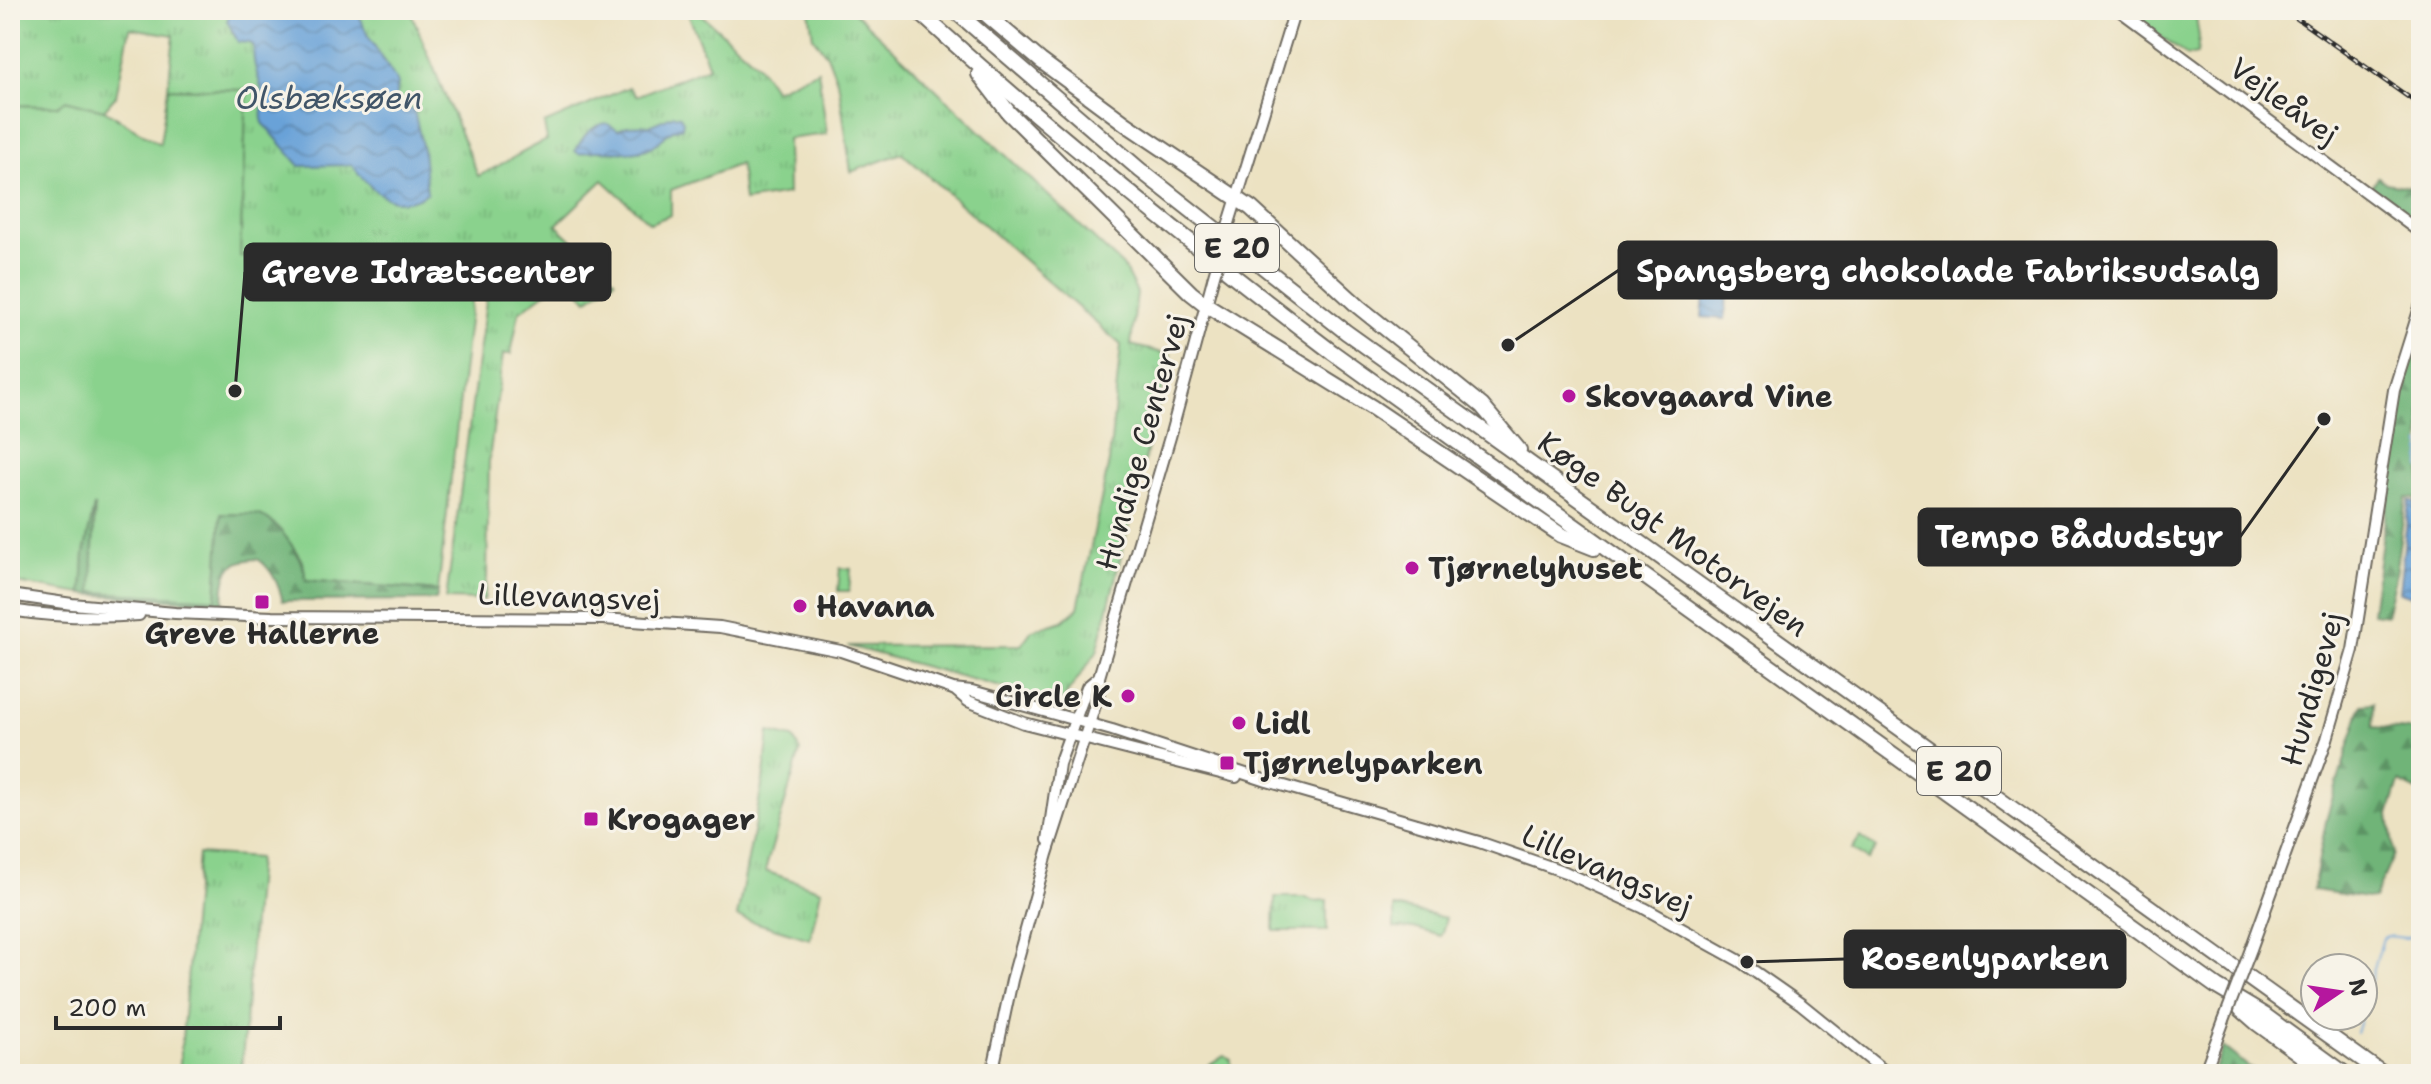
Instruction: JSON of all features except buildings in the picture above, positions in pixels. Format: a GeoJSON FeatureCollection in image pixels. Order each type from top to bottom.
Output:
{"type":"FeatureCollection","features":[{"type":"Feature","properties":{"kind":"highway","name":"Køge Bugt Motorvejen"},"geometry":{"type":"LineString","coordinates":[[917,10],[1126,190],[1344,361],[2217,987],[2264,1015],[2345,1074]]}},
{"type":"Feature","properties":{"kind":"highway","name":"Køge Bugt Motorvejen"},"geometry":{"type":"LineString","coordinates":[[954,10],[1128,160],[1346,332],[2383,1074]]}},
{"type":"Feature","properties":{"kind":"highway"},"geometry":{"type":"LineString","coordinates":[[981,10],[1126,124],[1237,197],[1359,307],[1482,406],[1535,468]]}},
{"type":"Feature","properties":{"kind":"highway"},"geometry":{"type":"LineString","coordinates":[[962,51],[1009,113],[1205,304],[1373,408],[1561,535],[1615,556]]}},
{"type":"Feature","properties":{"kind":"highway"},"geometry":{"type":"LineString","coordinates":[[2217,987],[2257,1023],[2327,1074]]}},
{"type":"Feature","properties":{"kind":"street","name":"Hundige Centervej"},"geometry":{"type":"LineString","coordinates":[[992,1074],[1012,980],[1047,854],[1099,693],[1099,677],[1174,424],[1205,304],[1295,10]]}},
{"type":"Feature","properties":{"kind":"street","name":"Vejleåvej"},"geometry":{"type":"LineString","coordinates":[[2119,10],[2421,233]]}},
{"type":"Feature","properties":{"kind":"street","name":"Hundigevej"},"geometry":{"type":"LineString","coordinates":[[2204,1074],[2327,739],[2353,650],[2394,390],[2421,304]]}},
{"type":"Feature","properties":{"kind":"street","name":"Lillevangsvej"},"geometry":{"type":"LineString","coordinates":[[10,595],[175,613],[272,617],[603,619],[720,627],[841,651],[953,689],[972,691],[1074,719],[1271,782],[1492,846],[1554,868],[1606,890],[1738,960],[1801,1004],[1888,1074]]}},
{"type":"Feature","properties":{"kind":"street","name":"Lillevangsvej"},"geometry":{"type":"LineString","coordinates":[[10,610],[91,618],[175,613]]}},
{"type":"Feature","properties":{"kind":"street","name":"Hundige Centervej"},"geometry":{"type":"LineString","coordinates":[[1047,854],[1056,781],[1069,734],[1087,687],[1099,677]]}},
{"type":"Feature","properties":{"kind":"street","name":"Lillevangsvej"},"geometry":{"type":"LineString","coordinates":[[953,689],[968,701],[1003,716],[1171,762],[1258,783],[1271,782]]}},
{"type":"Feature","properties":{"kind":"green space"},"geometry":{"type":"Polygon","coordinates":[[[10,10],[410,10],[478,176],[547,140],[544,124],[629,87],[636,96],[709,67],[688,13],[696,10],[757,64],[775,90],[818,70],[827,134],[787,139],[788,194],[744,201],[740,164],[671,190],[671,215],[650,223],[603,180],[556,225],[615,280],[587,300],[567,277],[519,312],[511,354],[503,354],[489,460],[484,600],[446,599],[489,279],[240,256],[247,90],[168,88],[174,35],[130,28],[116,96],[104,110],[66,100],[58,106],[10,105],[10,10]]]}},
{"type":"Feature","properties":{"kind":"green space"},"geometry":{"type":"Polygon","coordinates":[[[809,10],[852,10],[1123,266],[1137,293],[1131,345],[1171,355],[1097,652],[1060,703],[848,646],[1021,645],[1032,630],[1063,621],[1078,608],[1109,462],[1121,345],[902,153],[851,172],[839,86],[827,55],[813,37],[809,10]]]}},
{"type":"Feature","properties":{"kind":"green space"},"geometry":{"type":"Polygon","coordinates":[[[2124,10],[2195,10],[2199,37],[2197,54],[2187,56],[2124,10]]]}},
{"type":"Feature","properties":{"kind":"green space"},"geometry":{"type":"Polygon","coordinates":[[[168,88],[247,90],[240,256],[474,277],[438,591],[305,580],[304,567],[298,554],[272,523],[256,515],[222,514],[216,599],[91,592],[95,506],[84,554],[82,594],[10,582],[10,105],[58,106],[65,100],[104,110],[160,144],[168,88]]]}},
{"type":"Feature","properties":{"kind":"green space"},"geometry":{"type":"Polygon","coordinates":[[[2378,177],[2386,183],[2421,189],[2421,225],[2370,188],[2378,177]]]}},
{"type":"Feature","properties":{"kind":"green space"},"geometry":{"type":"Polygon","coordinates":[[[2421,326],[2421,519],[2416,499],[2406,498],[2386,615],[2372,613],[2405,374],[2421,326]]]}},
{"type":"Feature","properties":{"kind":"green space"},"geometry":{"type":"Polygon","coordinates":[[[94,506],[92,592],[216,599],[221,514],[251,514],[267,519],[283,533],[296,552],[306,580],[438,591],[436,600],[283,601],[274,578],[258,559],[239,562],[229,570],[224,584],[223,603],[82,594],[84,554],[94,506]]]}},
{"type":"Feature","properties":{"kind":"green space"},"geometry":{"type":"Polygon","coordinates":[[[840,568],[851,569],[849,591],[838,591],[840,568]]]}},
{"type":"Feature","properties":{"kind":"green space"},"geometry":{"type":"Polygon","coordinates":[[[2374,703],[2373,727],[2421,731],[2421,793],[2399,782],[2389,815],[2394,854],[2374,899],[2313,890],[2327,816],[2362,704],[2374,703]]]}},
{"type":"Feature","properties":{"kind":"green space"},"geometry":{"type":"Polygon","coordinates":[[[769,732],[793,738],[800,751],[765,871],[821,890],[810,939],[737,917],[764,775],[769,732]]]}},
{"type":"Feature","properties":{"kind":"green space"},"geometry":{"type":"Polygon","coordinates":[[[1860,837],[1876,848],[1867,860],[1852,849],[1860,837]]]}},
{"type":"Feature","properties":{"kind":"green space"},"geometry":{"type":"Polygon","coordinates":[[[198,854],[258,858],[241,1074],[179,1074],[198,854]]]}},
{"type":"Feature","properties":{"kind":"green space"},"geometry":{"type":"Polygon","coordinates":[[[1275,897],[1327,900],[1327,931],[1274,931],[1275,897]]]}},
{"type":"Feature","properties":{"kind":"green space"},"geometry":{"type":"Polygon","coordinates":[[[1394,907],[1446,918],[1441,936],[1417,929],[1394,928],[1394,907]]]}},
{"type":"Feature","properties":{"kind":"green space"},"geometry":{"type":"Polygon","coordinates":[[[2223,1047],[2258,1074],[2213,1074],[2223,1047]]]}},
{"type":"Feature","properties":{"kind":"green space"},"geometry":{"type":"Polygon","coordinates":[[[1224,1056],[1231,1060],[1230,1074],[1196,1074],[1224,1056]]]}},
{"type":"Feature","properties":{"kind":"water","name":"Olsbæksøen"},"geometry":{"type":"Polygon","coordinates":[[[231,10],[357,10],[367,34],[398,83],[396,97],[402,107],[414,110],[423,150],[427,193],[416,199],[394,200],[375,191],[352,165],[300,166],[263,123],[263,98],[254,46],[238,42],[227,21],[231,10]]]}},
{"type":"Feature","properties":{"kind":"water"},"geometry":{"type":"Polygon","coordinates":[[[674,115],[680,116],[682,127],[641,151],[579,154],[575,151],[587,133],[600,125],[606,123],[618,130],[627,126],[651,125],[674,115]]]}},
{"type":"Feature","properties":{"kind":"water"},"geometry":{"type":"Polygon","coordinates":[[[1706,275],[1729,276],[1725,319],[1702,317],[1706,275]]]}},
{"type":"Feature","properties":{"kind":"water"},"geometry":{"type":"Polygon","coordinates":[[[2409,501],[2415,503],[2421,555],[2421,599],[2399,592],[2409,501]]]}},
{"type":"Feature","properties":{"kind":"waterway"},"geometry":{"type":"LineString","coordinates":[[2421,443],[2421,469]]}},
{"type":"Feature","properties":{"kind":"waterway"},"geometry":{"type":"LineString","coordinates":[[2379,952],[2383,938],[2421,934]]}},
{"type":"Feature","properties":{"kind":"railway"},"geometry":{"type":"LineString","coordinates":[[2285,10],[2421,106]]}},
{"type":"Feature","properties":{"kind":"place","name":"Spangsberg chokolade Fabriksudsalg"},"geometry":{"type":"Point","coordinates":[1508,345]}},
{"type":"Feature","properties":{"kind":"place","name":"Greve Idrætscenter"},"geometry":{"type":"Point","coordinates":[235,391]}},
{"type":"Feature","properties":{"kind":"place","name":"Skovgaard Vine"},"geometry":{"type":"Point","coordinates":[1569,396]}},
{"type":"Feature","properties":{"kind":"place","name":"Tempo Bådudstyr"},"geometry":{"type":"Point","coordinates":[2324,419]}},
{"type":"Feature","properties":{"kind":"place","name":"Tjørnelyhuset"},"geometry":{"type":"Point","coordinates":[1412,568]}},
{"type":"Feature","properties":{"kind":"place","name":"Greve Hallerne"},"geometry":{"type":"Point","coordinates":[262,602]}},
{"type":"Feature","properties":{"kind":"place","name":"Havana"},"geometry":{"type":"Point","coordinates":[800,606]}},
{"type":"Feature","properties":{"kind":"place","name":"Circle K"},"geometry":{"type":"Point","coordinates":[1128,696]}},
{"type":"Feature","properties":{"kind":"place","name":"Lidl"},"geometry":{"type":"Point","coordinates":[1239,723]}},
{"type":"Feature","properties":{"kind":"place","name":"Tjørnelyparken"},"geometry":{"type":"Point","coordinates":[1227,763]}},
{"type":"Feature","properties":{"kind":"place","name":"Krogager"},"geometry":{"type":"Point","coordinates":[591,819]}},
{"type":"Feature","properties":{"kind":"place","name":"Rosenlyparken"},"geometry":{"type":"Point","coordinates":[1747,962]}}]}
